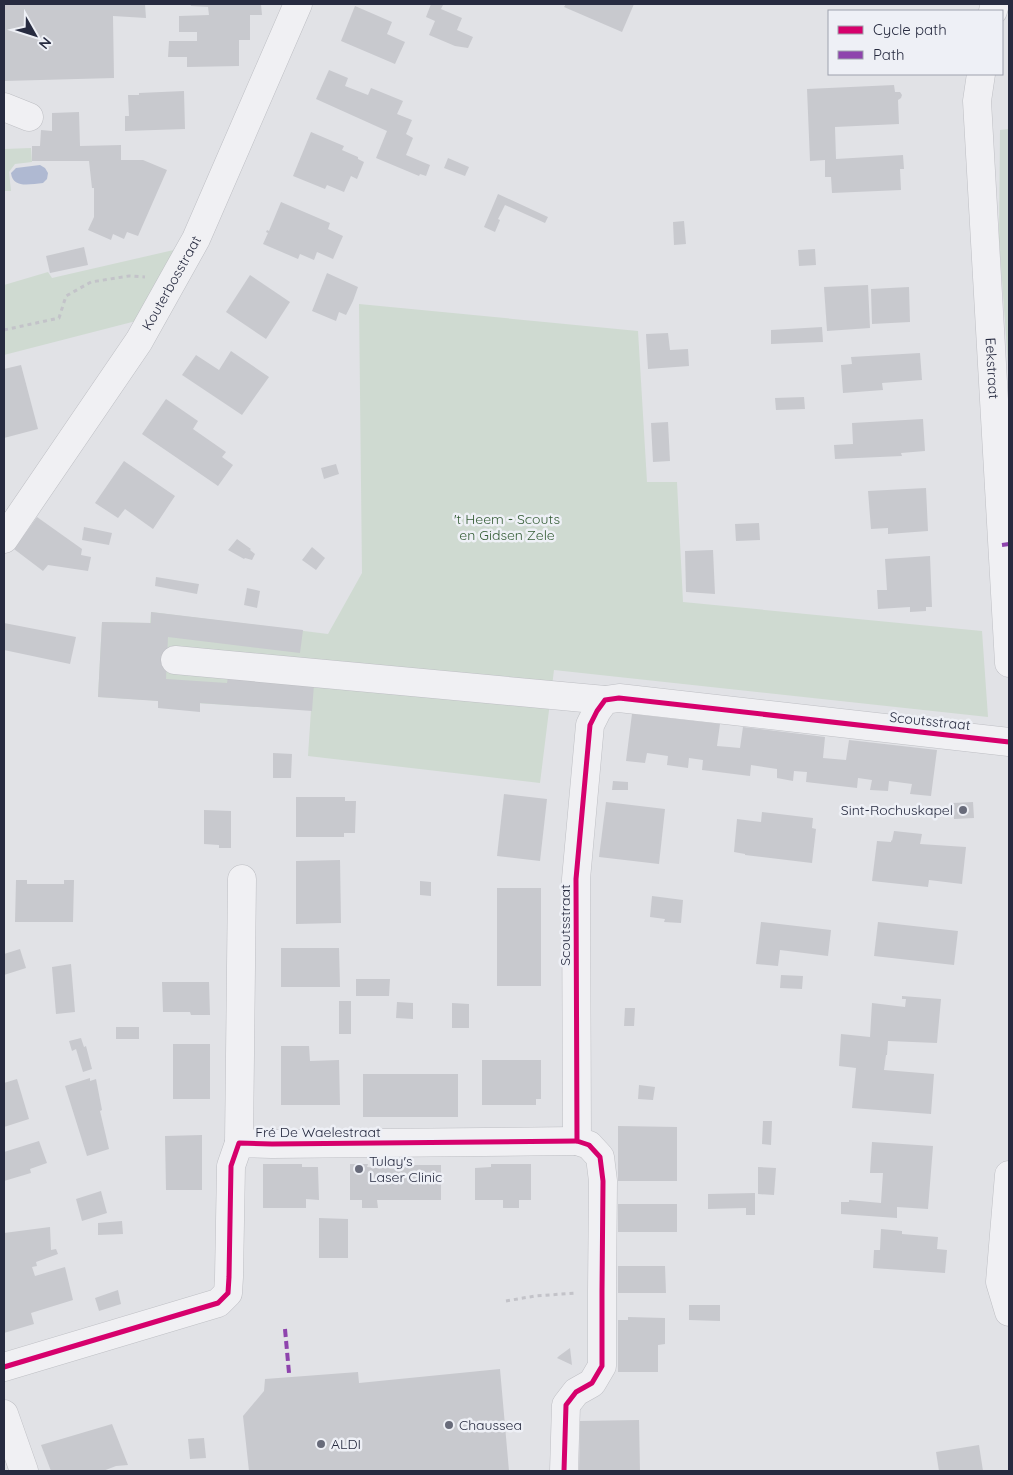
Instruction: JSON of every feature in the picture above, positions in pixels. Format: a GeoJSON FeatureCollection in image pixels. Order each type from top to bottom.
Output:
{"type":"FeatureCollection","features":[{"type":"Feature","properties":{"kind":"street","name":"Kouterbosstraat"},"geometry":{"type":"LineString","coordinates":[[4,539],[139,341],[196,239],[298,4]]}},
{"type":"Feature","properties":{"kind":"street","name":"Eekstraat"},"geometry":{"type":"LineString","coordinates":[[981,75],[977,101],[1009,662]]}},
{"type":"Feature","properties":{"kind":"street"},"geometry":{"type":"LineString","coordinates":[[4,107],[29,117]]}},
{"type":"Feature","properties":{"kind":"street"},"geometry":{"type":"LineString","coordinates":[[176,660],[605,700]]}},
{"type":"Feature","properties":{"kind":"street","name":"Scoutsstraat"},"geometry":{"type":"LineString","coordinates":[[577,1141],[576,879],[590,726],[605,700],[619,698],[1009,742]]}},
{"type":"Feature","properties":{"kind":"street","name":"Fré De Waelestraat"},"geometry":{"type":"LineString","coordinates":[[4,1367],[218,1303],[228,1293],[230,1166],[239,1143],[242,879]]}},
{"type":"Feature","properties":{"kind":"street"},"geometry":{"type":"LineString","coordinates":[[564,1471],[566,1405],[576,1392],[592,1383],[602,1366],[604,1181],[600,1157],[589,1145],[577,1141]]}},
{"type":"Feature","properties":{"kind":"street","name":"Fré De Waelestraat"},"geometry":{"type":"LineString","coordinates":[[239,1143],[577,1141]]}},
{"type":"Feature","properties":{"kind":"street"},"geometry":{"type":"LineString","coordinates":[[1009,1175],[1000,1282],[1009,1312]]}},
{"type":"Feature","properties":{"kind":"street"},"geometry":{"type":"LineString","coordinates":[[4,1414],[15,1459]]}},
{"type":"Feature","properties":{"kind":"path"},"geometry":{"type":"LineString","coordinates":[[4,330],[59,318],[66,296],[90,282],[129,276],[172,281]]}},
{"type":"Feature","properties":{"kind":"path"},"geometry":{"type":"LineString","coordinates":[[506,1301],[534,1296],[602,1291]]}},
{"type":"Feature","properties":{"kind":"green space"},"geometry":{"type":"Polygon","coordinates":[[[1009,129],[1009,377],[999,239],[1000,130],[1009,129]]]}},
{"type":"Feature","properties":{"kind":"green space"},"geometry":{"type":"Polygon","coordinates":[[[31,148],[32,162],[15,164],[9,172],[11,191],[4,191],[4,149],[31,148]]]}},
{"type":"Feature","properties":{"kind":"green space"},"geometry":{"type":"Polygon","coordinates":[[[178,249],[136,321],[4,355],[4,285],[48,272],[52,278],[178,249]]]}},
{"type":"Feature","properties":{"kind":"green space","name":"'t Heem - Scouts en Gidsen Zele"},"geometry":{"type":"Polygon","coordinates":[[[359,304],[638,331],[647,482],[677,482],[683,602],[982,631],[988,717],[554,670],[540,783],[308,756],[311,710],[98,697],[102,622],[150,623],[151,612],[328,634],[362,573],[359,304]]]}},
{"type":"Feature","properties":{"kind":"water"},"geometry":{"type":"Polygon","coordinates":[[[40,165],[48,173],[47,179],[43,183],[23,184],[12,178],[11,173],[16,168],[40,165]]]}},
{"type":"Feature","properties":{"kind":"building"},"geometry":{"type":"Polygon","coordinates":[[[4,4],[145,4],[146,18],[113,16],[114,78],[4,81],[4,4]]]}},
{"type":"Feature","properties":{"kind":"building"},"geometry":{"type":"Polygon","coordinates":[[[190,4],[261,4],[262,15],[250,15],[250,40],[239,40],[239,66],[187,67],[187,57],[168,57],[169,41],[197,41],[197,32],[179,32],[179,16],[209,15],[208,7],[191,6],[190,4]]]}},
{"type":"Feature","properties":{"kind":"building"},"geometry":{"type":"Polygon","coordinates":[[[431,4],[443,5],[441,9],[462,18],[457,30],[473,37],[468,48],[455,46],[429,35],[435,21],[426,17],[431,4]]]}},
{"type":"Feature","properties":{"kind":"building"},"geometry":{"type":"Polygon","coordinates":[[[566,4],[634,4],[622,32],[564,7],[566,4]]]}},
{"type":"Feature","properties":{"kind":"building"},"geometry":{"type":"Polygon","coordinates":[[[355,6],[392,22],[387,34],[405,42],[395,64],[341,41],[355,6]]]}},
{"type":"Feature","properties":{"kind":"building"},"geometry":{"type":"Polygon","coordinates":[[[329,70],[348,78],[345,86],[368,95],[371,88],[403,101],[397,114],[412,120],[406,134],[413,138],[406,155],[430,165],[426,176],[420,174],[419,176],[376,158],[387,131],[316,99],[329,70]]]}},
{"type":"Feature","properties":{"kind":"building"},"geometry":{"type":"Polygon","coordinates":[[[894,85],[895,92],[900,92],[902,95],[898,100],[899,124],[835,127],[836,159],[903,155],[904,169],[900,169],[901,190],[832,193],[831,177],[825,177],[825,160],[810,161],[807,89],[894,85]]]}},
{"type":"Feature","properties":{"kind":"building"},"geometry":{"type":"Polygon","coordinates":[[[184,91],[185,129],[125,131],[125,116],[129,116],[128,95],[184,91]]]}},
{"type":"Feature","properties":{"kind":"building"},"geometry":{"type":"Polygon","coordinates":[[[79,112],[80,146],[121,145],[121,160],[143,160],[167,170],[138,236],[127,232],[124,239],[113,234],[111,240],[88,230],[94,217],[94,188],[92,188],[89,161],[32,161],[32,146],[40,146],[41,130],[52,131],[52,113],[79,112]]]}},
{"type":"Feature","properties":{"kind":"building"},"geometry":{"type":"Polygon","coordinates":[[[311,132],[344,146],[342,150],[358,157],[358,159],[364,162],[357,179],[351,176],[344,192],[327,185],[325,189],[293,176],[311,132]]]}},
{"type":"Feature","properties":{"kind":"building"},"geometry":{"type":"Polygon","coordinates":[[[448,158],[469,167],[465,176],[444,168],[448,158]]]}},
{"type":"Feature","properties":{"kind":"building"},"geometry":{"type":"Polygon","coordinates":[[[498,194],[548,217],[545,223],[505,205],[498,219],[500,220],[495,232],[484,227],[498,194]]]}},
{"type":"Feature","properties":{"kind":"building"},"geometry":{"type":"Polygon","coordinates":[[[281,202],[330,223],[328,229],[343,236],[333,259],[317,252],[314,260],[300,254],[298,259],[263,244],[268,233],[266,232],[267,230],[269,231],[281,202]]]}},
{"type":"Feature","properties":{"kind":"building"},"geometry":{"type":"Polygon","coordinates":[[[684,221],[686,244],[674,245],[673,222],[684,221]]]}},
{"type":"Feature","properties":{"kind":"building"},"geometry":{"type":"Polygon","coordinates":[[[84,247],[88,265],[50,273],[46,256],[84,247]]]}},
{"type":"Feature","properties":{"kind":"building"},"geometry":{"type":"Polygon","coordinates":[[[815,249],[816,265],[799,266],[798,250],[815,249]]]}},
{"type":"Feature","properties":{"kind":"building"},"geometry":{"type":"Polygon","coordinates":[[[327,273],[358,287],[346,315],[339,312],[336,321],[312,311],[327,273]]]}},
{"type":"Feature","properties":{"kind":"building"},"geometry":{"type":"Polygon","coordinates":[[[250,275],[290,302],[266,339],[226,312],[250,275]]]}},
{"type":"Feature","properties":{"kind":"building"},"geometry":{"type":"Polygon","coordinates":[[[868,285],[870,328],[827,331],[824,287],[868,285]]]}},
{"type":"Feature","properties":{"kind":"building"},"geometry":{"type":"Polygon","coordinates":[[[909,287],[910,322],[872,324],[871,289],[909,287]]]}},
{"type":"Feature","properties":{"kind":"building"},"geometry":{"type":"Polygon","coordinates":[[[822,327],[823,342],[771,344],[771,330],[822,327]]]}},
{"type":"Feature","properties":{"kind":"building"},"geometry":{"type":"Polygon","coordinates":[[[668,333],[670,350],[688,349],[689,366],[648,369],[646,334],[668,333]]]}},
{"type":"Feature","properties":{"kind":"building"},"geometry":{"type":"Polygon","coordinates":[[[231,351],[269,377],[242,415],[182,375],[196,355],[219,370],[231,351]]]}},
{"type":"Feature","properties":{"kind":"building"},"geometry":{"type":"Polygon","coordinates":[[[920,353],[922,380],[882,383],[883,390],[843,393],[841,365],[852,364],[851,357],[920,353]]]}},
{"type":"Feature","properties":{"kind":"building"},"geometry":{"type":"Polygon","coordinates":[[[21,365],[38,429],[4,438],[4,369],[21,365]]]}},
{"type":"Feature","properties":{"kind":"building"},"geometry":{"type":"Polygon","coordinates":[[[804,397],[805,409],[776,410],[775,398],[804,397]]]}},
{"type":"Feature","properties":{"kind":"building"},"geometry":{"type":"Polygon","coordinates":[[[166,399],[198,421],[193,429],[226,452],[222,457],[233,465],[218,486],[142,434],[166,399]]]}},
{"type":"Feature","properties":{"kind":"building"},"geometry":{"type":"Polygon","coordinates":[[[923,419],[925,451],[901,453],[902,456],[835,459],[834,445],[853,444],[852,423],[923,419]]]}},
{"type":"Feature","properties":{"kind":"building"},"geometry":{"type":"Polygon","coordinates":[[[668,422],[670,461],[653,462],[651,423],[668,422]]]}},
{"type":"Feature","properties":{"kind":"building"},"geometry":{"type":"Polygon","coordinates":[[[124,461],[175,496],[153,529],[125,509],[118,518],[95,503],[124,461]]]}},
{"type":"Feature","properties":{"kind":"building"},"geometry":{"type":"Polygon","coordinates":[[[336,464],[339,474],[324,479],[321,468],[336,464]]]}},
{"type":"Feature","properties":{"kind":"building"},"geometry":{"type":"Polygon","coordinates":[[[926,488],[928,531],[888,534],[888,528],[871,529],[868,491],[926,488]]]}},
{"type":"Feature","properties":{"kind":"building"},"geometry":{"type":"Polygon","coordinates":[[[37,517],[82,549],[81,555],[91,557],[88,571],[48,565],[43,571],[14,549],[37,517]]]}},
{"type":"Feature","properties":{"kind":"building"},"geometry":{"type":"Polygon","coordinates":[[[759,523],[760,540],[736,541],[735,524],[759,523]]]}},
{"type":"Feature","properties":{"kind":"building"},"geometry":{"type":"Polygon","coordinates":[[[84,527],[112,533],[109,545],[82,540],[84,527]]]}},
{"type":"Feature","properties":{"kind":"building"},"geometry":{"type":"Polygon","coordinates":[[[237,539],[255,554],[252,560],[244,559],[228,550],[237,539]]]}},
{"type":"Feature","properties":{"kind":"building"},"geometry":{"type":"Polygon","coordinates":[[[312,547],[325,558],[316,570],[302,560],[312,547]]]}},
{"type":"Feature","properties":{"kind":"building"},"geometry":{"type":"Polygon","coordinates":[[[713,550],[715,594],[686,592],[685,551],[713,550]]]}},
{"type":"Feature","properties":{"kind":"building"},"geometry":{"type":"Polygon","coordinates":[[[930,556],[932,607],[926,607],[926,611],[910,612],[910,607],[878,609],[877,590],[887,590],[885,559],[930,556]]]}},
{"type":"Feature","properties":{"kind":"building"},"geometry":{"type":"Polygon","coordinates":[[[156,577],[199,584],[197,594],[155,586],[156,577]]]}},
{"type":"Feature","properties":{"kind":"building"},"geometry":{"type":"Polygon","coordinates":[[[247,588],[260,591],[257,608],[244,605],[247,588]]]}},
{"type":"Feature","properties":{"kind":"building"},"geometry":{"type":"Polygon","coordinates":[[[151,612],[303,630],[300,653],[168,637],[166,679],[227,683],[228,677],[314,684],[312,711],[200,703],[200,712],[158,708],[158,701],[98,697],[102,622],[151,623],[151,612]]]}},
{"type":"Feature","properties":{"kind":"building"},"geometry":{"type":"Polygon","coordinates":[[[4,623],[76,637],[70,664],[4,650],[4,623]]]}},
{"type":"Feature","properties":{"kind":"building"},"geometry":{"type":"Polygon","coordinates":[[[632,714],[720,724],[717,746],[740,748],[743,727],[825,737],[823,758],[846,760],[849,740],[937,750],[931,796],[910,794],[912,784],[889,781],[888,791],[870,790],[872,780],[858,778],[857,788],[806,782],[807,772],[794,771],[793,781],[777,778],[777,769],[751,765],[750,776],[702,770],[703,760],[689,758],[688,768],[667,765],[668,756],[647,753],[645,763],[626,761],[632,714]]]}},
{"type":"Feature","properties":{"kind":"building"},"geometry":{"type":"Polygon","coordinates":[[[273,753],[292,754],[291,778],[273,778],[273,753]]]}},
{"type":"Feature","properties":{"kind":"building"},"geometry":{"type":"Polygon","coordinates":[[[613,781],[628,782],[628,790],[612,790],[613,781]]]}},
{"type":"Feature","properties":{"kind":"building"},"geometry":{"type":"Polygon","coordinates":[[[504,794],[547,799],[540,861],[497,856],[504,794]]]}},
{"type":"Feature","properties":{"kind":"building"},"geometry":{"type":"Polygon","coordinates":[[[296,797],[345,797],[345,801],[356,801],[355,833],[344,833],[344,837],[296,837],[296,797]]]}},
{"type":"Feature","properties":{"kind":"building"},"geometry":{"type":"Polygon","coordinates":[[[606,802],[665,809],[659,864],[599,857],[606,802]]]}},
{"type":"Feature","properties":{"kind":"building","name":"Sint-Rochuskapel"},"geometry":{"type":"Polygon","coordinates":[[[973,802],[974,818],[954,819],[953,803],[973,802]]]}},
{"type":"Feature","properties":{"kind":"building"},"geometry":{"type":"Polygon","coordinates":[[[204,810],[231,811],[231,848],[219,848],[219,845],[204,844],[204,810]]]}},
{"type":"Feature","properties":{"kind":"building"},"geometry":{"type":"Polygon","coordinates":[[[762,812],[813,818],[812,828],[816,829],[812,863],[734,852],[737,819],[761,822],[762,812]]]}},
{"type":"Feature","properties":{"kind":"building"},"geometry":{"type":"Polygon","coordinates":[[[894,831],[922,834],[920,844],[966,847],[962,884],[929,880],[928,887],[872,881],[877,841],[891,842],[894,831]]]}},
{"type":"Feature","properties":{"kind":"building"},"geometry":{"type":"Polygon","coordinates":[[[340,860],[341,923],[296,924],[296,861],[340,860]]]}},
{"type":"Feature","properties":{"kind":"building"},"geometry":{"type":"Polygon","coordinates":[[[16,880],[27,880],[27,884],[64,884],[64,880],[74,880],[73,922],[15,922],[16,880]]]}},
{"type":"Feature","properties":{"kind":"building"},"geometry":{"type":"Polygon","coordinates":[[[420,881],[431,882],[431,896],[420,895],[420,881]]]}},
{"type":"Feature","properties":{"kind":"building"},"geometry":{"type":"Polygon","coordinates":[[[497,888],[541,888],[541,986],[497,986],[497,888]]]}},
{"type":"Feature","properties":{"kind":"building"},"geometry":{"type":"Polygon","coordinates":[[[652,896],[683,900],[681,923],[664,922],[665,919],[650,917],[652,896]]]}},
{"type":"Feature","properties":{"kind":"building"},"geometry":{"type":"Polygon","coordinates":[[[761,922],[831,930],[828,956],[780,950],[778,966],[756,964],[761,922]]]}},
{"type":"Feature","properties":{"kind":"building"},"geometry":{"type":"Polygon","coordinates":[[[878,922],[958,931],[954,965],[874,956],[878,922]]]}},
{"type":"Feature","properties":{"kind":"building"},"geometry":{"type":"Polygon","coordinates":[[[281,948],[339,948],[340,987],[281,987],[281,948]]]}},
{"type":"Feature","properties":{"kind":"building"},"geometry":{"type":"Polygon","coordinates":[[[20,949],[26,968],[4,975],[4,954],[20,949]]]}},
{"type":"Feature","properties":{"kind":"building"},"geometry":{"type":"Polygon","coordinates":[[[71,964],[75,1012],[56,1014],[52,967],[71,964]]]}},
{"type":"Feature","properties":{"kind":"building"},"geometry":{"type":"Polygon","coordinates":[[[781,975],[803,976],[802,989],[780,988],[781,975]]]}},
{"type":"Feature","properties":{"kind":"building"},"geometry":{"type":"Polygon","coordinates":[[[356,979],[390,979],[389,996],[356,996],[356,979]]]}},
{"type":"Feature","properties":{"kind":"building"},"geometry":{"type":"Polygon","coordinates":[[[162,982],[209,982],[210,1015],[191,1015],[190,1012],[163,1012],[162,982]]]}},
{"type":"Feature","properties":{"kind":"building"},"geometry":{"type":"Polygon","coordinates":[[[902,996],[941,999],[937,1043],[888,1041],[884,1070],[934,1074],[931,1114],[852,1108],[856,1068],[839,1066],[841,1034],[870,1037],[872,1003],[905,1007],[906,999],[902,999],[902,996]]]}},
{"type":"Feature","properties":{"kind":"building"},"geometry":{"type":"Polygon","coordinates":[[[339,1001],[351,1001],[351,1034],[339,1034],[339,1001]]]}},
{"type":"Feature","properties":{"kind":"building"},"geometry":{"type":"Polygon","coordinates":[[[397,1002],[413,1003],[413,1019],[396,1018],[397,1002]]]}},
{"type":"Feature","properties":{"kind":"building"},"geometry":{"type":"Polygon","coordinates":[[[452,1003],[469,1004],[469,1028],[452,1028],[452,1003]]]}},
{"type":"Feature","properties":{"kind":"building"},"geometry":{"type":"Polygon","coordinates":[[[625,1008],[635,1008],[634,1026],[624,1026],[625,1008]]]}},
{"type":"Feature","properties":{"kind":"building"},"geometry":{"type":"Polygon","coordinates":[[[116,1027],[139,1027],[139,1039],[116,1039],[116,1027]]]}},
{"type":"Feature","properties":{"kind":"building"},"geometry":{"type":"Polygon","coordinates":[[[81,1038],[84,1047],[86,1046],[92,1069],[83,1072],[76,1049],[72,1051],[69,1041],[81,1038]]]}},
{"type":"Feature","properties":{"kind":"building"},"geometry":{"type":"Polygon","coordinates":[[[173,1044],[210,1044],[210,1099],[173,1099],[173,1044]]]}},
{"type":"Feature","properties":{"kind":"building"},"geometry":{"type":"Polygon","coordinates":[[[281,1046],[309,1046],[310,1061],[339,1060],[340,1105],[281,1105],[281,1046]]]}},
{"type":"Feature","properties":{"kind":"building"},"geometry":{"type":"Polygon","coordinates":[[[482,1060],[541,1060],[541,1099],[536,1099],[536,1105],[482,1105],[482,1060]]]}},
{"type":"Feature","properties":{"kind":"building"},"geometry":{"type":"Polygon","coordinates":[[[363,1074],[458,1074],[458,1117],[363,1117],[363,1074]]]}},
{"type":"Feature","properties":{"kind":"building"},"geometry":{"type":"Polygon","coordinates":[[[90,1078],[90,1081],[96,1079],[102,1110],[100,1111],[109,1149],[87,1156],[65,1086],[90,1078]]]}},
{"type":"Feature","properties":{"kind":"building"},"geometry":{"type":"Polygon","coordinates":[[[17,1079],[29,1119],[4,1127],[4,1083],[17,1079]]]}},
{"type":"Feature","properties":{"kind":"building"},"geometry":{"type":"Polygon","coordinates":[[[639,1085],[655,1087],[653,1100],[638,1099],[639,1085]]]}},
{"type":"Feature","properties":{"kind":"building"},"geometry":{"type":"Polygon","coordinates":[[[763,1121],[772,1121],[771,1145],[762,1144],[763,1121]]]}},
{"type":"Feature","properties":{"kind":"building"},"geometry":{"type":"Polygon","coordinates":[[[618,1126],[677,1127],[677,1181],[618,1181],[618,1126]]]}},
{"type":"Feature","properties":{"kind":"building"},"geometry":{"type":"Polygon","coordinates":[[[202,1135],[202,1190],[166,1190],[165,1136],[202,1135]]]}},
{"type":"Feature","properties":{"kind":"building"},"geometry":{"type":"Polygon","coordinates":[[[39,1141],[47,1163],[30,1169],[31,1173],[4,1181],[4,1152],[39,1141]]]}},
{"type":"Feature","properties":{"kind":"building"},"geometry":{"type":"Polygon","coordinates":[[[872,1142],[933,1146],[928,1209],[897,1207],[897,1218],[841,1214],[841,1202],[849,1202],[849,1200],[881,1203],[883,1173],[870,1173],[872,1142]]]}},
{"type":"Feature","properties":{"kind":"building"},"geometry":{"type":"Polygon","coordinates":[[[263,1164],[302,1164],[302,1167],[318,1167],[319,1200],[306,1199],[306,1208],[263,1208],[263,1164]]]}},
{"type":"Feature","properties":{"kind":"building"},"geometry":{"type":"Polygon","coordinates":[[[350,1164],[368,1164],[367,1167],[377,1168],[377,1165],[441,1165],[441,1200],[377,1200],[378,1208],[362,1208],[362,1200],[350,1200],[350,1164]]]}},
{"type":"Feature","properties":{"kind":"building"},"geometry":{"type":"Polygon","coordinates":[[[491,1164],[531,1164],[531,1200],[519,1200],[519,1208],[503,1208],[503,1200],[475,1200],[475,1168],[491,1167],[491,1164]]]}},
{"type":"Feature","properties":{"kind":"building"},"geometry":{"type":"Polygon","coordinates":[[[758,1167],[776,1168],[774,1195],[758,1194],[758,1167]]]}},
{"type":"Feature","properties":{"kind":"building"},"geometry":{"type":"Polygon","coordinates":[[[101,1191],[107,1213],[82,1221],[76,1199],[101,1191]]]}},
{"type":"Feature","properties":{"kind":"building"},"geometry":{"type":"Polygon","coordinates":[[[755,1193],[755,1215],[746,1215],[746,1208],[708,1209],[708,1194],[755,1193]]]}},
{"type":"Feature","properties":{"kind":"building"},"geometry":{"type":"Polygon","coordinates":[[[618,1204],[677,1204],[677,1232],[618,1232],[618,1204]]]}},
{"type":"Feature","properties":{"kind":"building"},"geometry":{"type":"Polygon","coordinates":[[[319,1218],[348,1219],[348,1258],[319,1258],[319,1218]]]}},
{"type":"Feature","properties":{"kind":"building"},"geometry":{"type":"Polygon","coordinates":[[[122,1221],[123,1234],[98,1235],[98,1223],[122,1221]]]}},
{"type":"Feature","properties":{"kind":"building"},"geometry":{"type":"Polygon","coordinates":[[[50,1227],[51,1250],[56,1249],[58,1254],[36,1262],[37,1266],[32,1267],[35,1276],[65,1267],[73,1300],[31,1313],[34,1324],[4,1333],[4,1233],[50,1227]]]}},
{"type":"Feature","properties":{"kind":"building"},"geometry":{"type":"Polygon","coordinates":[[[881,1229],[902,1231],[902,1234],[938,1237],[937,1249],[947,1250],[945,1273],[873,1268],[874,1250],[880,1250],[881,1229]]]}},
{"type":"Feature","properties":{"kind":"building"},"geometry":{"type":"Polygon","coordinates":[[[618,1266],[665,1266],[666,1293],[618,1293],[618,1266]]]}},
{"type":"Feature","properties":{"kind":"building"},"geometry":{"type":"Polygon","coordinates":[[[118,1290],[121,1304],[99,1311],[95,1298],[118,1290]]]}},
{"type":"Feature","properties":{"kind":"building"},"geometry":{"type":"Polygon","coordinates":[[[689,1305],[720,1305],[720,1321],[689,1320],[689,1305]]]}},
{"type":"Feature","properties":{"kind":"building"},"geometry":{"type":"Polygon","coordinates":[[[628,1317],[665,1318],[665,1344],[658,1345],[658,1372],[618,1372],[618,1320],[628,1320],[628,1317]]]}},
{"type":"Feature","properties":{"kind":"building"},"geometry":{"type":"Polygon","coordinates":[[[570,1348],[572,1365],[557,1358],[570,1348]]]}},
{"type":"Feature","properties":{"kind":"building"},"geometry":{"type":"Polygon","coordinates":[[[500,1369],[509,1471],[249,1471],[243,1416],[264,1391],[265,1379],[358,1372],[359,1383],[500,1369]]]}},
{"type":"Feature","properties":{"kind":"building"},"geometry":{"type":"Polygon","coordinates":[[[639,1420],[640,1471],[579,1471],[580,1421],[639,1420]]]}},
{"type":"Feature","properties":{"kind":"building"},"geometry":{"type":"Polygon","coordinates":[[[112,1424],[128,1465],[116,1466],[103,1471],[51,1471],[41,1445],[112,1424]]]}},
{"type":"Feature","properties":{"kind":"building"},"geometry":{"type":"Polygon","coordinates":[[[204,1438],[206,1458],[190,1459],[188,1439],[204,1438]]]}},
{"type":"Feature","properties":{"kind":"building"},"geometry":{"type":"Polygon","coordinates":[[[979,1445],[983,1471],[939,1471],[936,1452],[979,1445]]]}},
{"type":"Feature","properties":{"kind":"marked path"},"geometry":{"type":"LineString","coordinates":[[1002,545],[1009,544]]}},
{"type":"Feature","properties":{"kind":"marked path"},"geometry":{"type":"LineString","coordinates":[[285,1329],[289,1373]]}},
{"type":"Feature","properties":{"kind":"cycle path"},"geometry":{"type":"LineString","coordinates":[[564,1471],[566,1405],[576,1392],[592,1383],[602,1366],[603,1181],[600,1157],[589,1145],[577,1141],[576,879],[590,725],[597,711],[605,700],[619,698],[1009,742]]}},
{"type":"Feature","properties":{"kind":"cycle path"},"geometry":{"type":"LineString","coordinates":[[4,1367],[218,1303],[228,1293],[231,1166],[239,1143],[577,1141]]}},
{"type":"Feature","properties":{"kind":"place","name":"Sint-Rochuskapel"},"geometry":{"type":"Point","coordinates":[963,810]}},
{"type":"Feature","properties":{"kind":"place","name":"Tulay's Laser Clinic"},"geometry":{"type":"Point","coordinates":[359,1169]}},
{"type":"Feature","properties":{"kind":"place","name":"Chaussea"},"geometry":{"type":"Point","coordinates":[449,1425]}},
{"type":"Feature","properties":{"kind":"place","name":"ALDI"},"geometry":{"type":"Point","coordinates":[321,1444]}}]}
